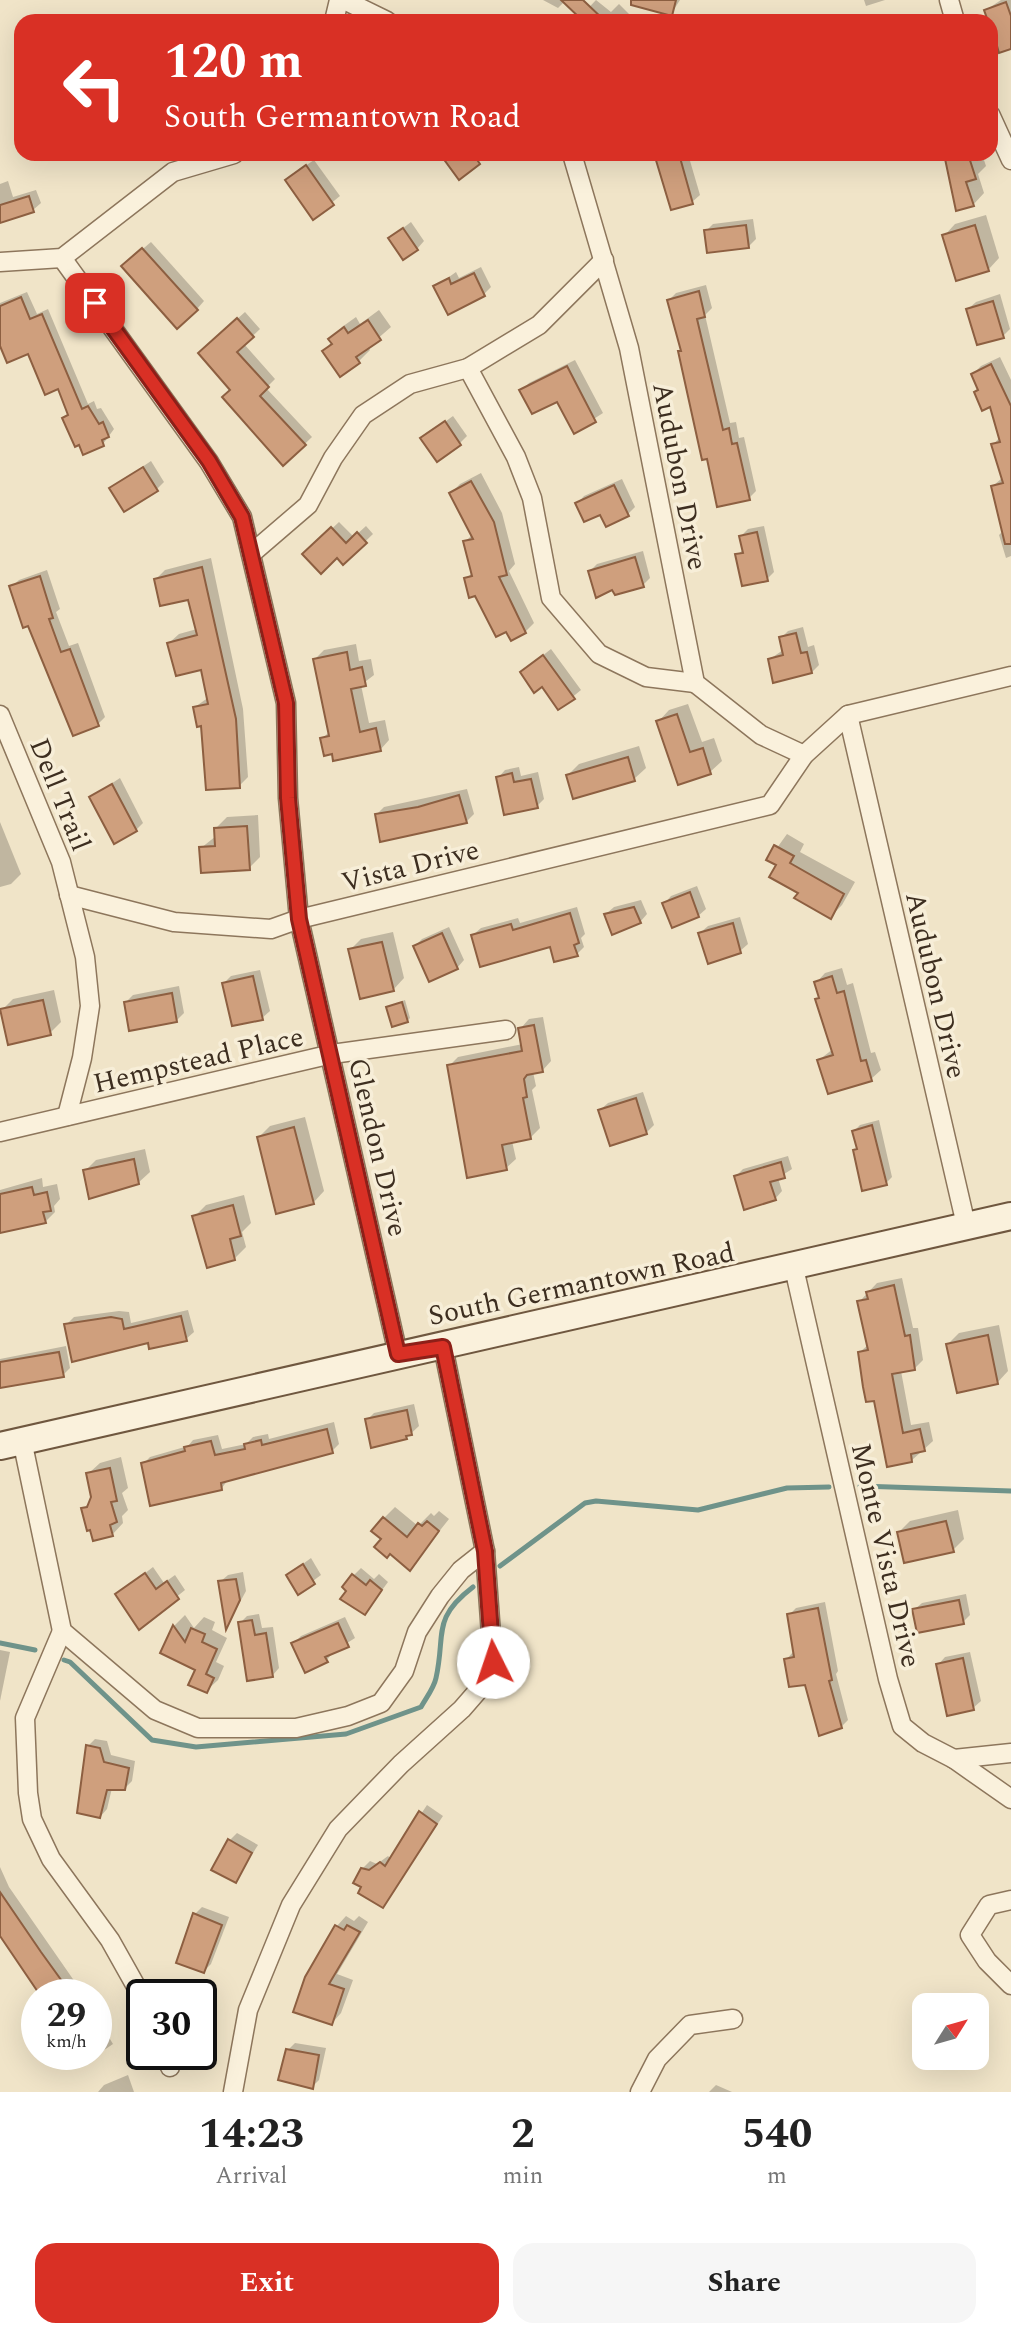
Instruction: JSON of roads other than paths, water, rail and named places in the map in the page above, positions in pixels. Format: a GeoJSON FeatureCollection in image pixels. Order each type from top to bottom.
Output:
{"type":"FeatureCollection","features":[{"type":"Feature","properties":{"kind":"main road","name":"South Germantown Road"},"geometry":{"type":"LineString","coordinates":[[11,1443],[398,1354],[443,1347],[794,1268],[1011,1216]]}},
{"type":"Feature","properties":{"kind":"street"},"geometry":{"type":"LineString","coordinates":[[342,0],[372,14]]}},
{"type":"Feature","properties":{"kind":"street"},"geometry":{"type":"LineString","coordinates":[[998,132],[1011,160]]}},
{"type":"Feature","properties":{"kind":"street"},"geometry":{"type":"LineString","coordinates":[[0,261],[62,258],[173,172],[210,161]]}},
{"type":"Feature","properties":{"kind":"street","name":"Audubon Drive"},"geometry":{"type":"LineString","coordinates":[[574,161],[629,348],[695,683]]}},
{"type":"Feature","properties":{"kind":"street","name":"Glendon Drive"},"geometry":{"type":"LineString","coordinates":[[62,258],[209,461],[242,517],[286,703],[288,798],[299,919],[332,1054],[398,1354]]}},
{"type":"Feature","properties":{"kind":"street"},"geometry":{"type":"LineString","coordinates":[[251,554],[308,505],[333,458],[363,415],[410,384],[468,368],[539,325],[604,260]]}},
{"type":"Feature","properties":{"kind":"street"},"geometry":{"type":"LineString","coordinates":[[468,368],[516,457],[532,498],[551,598],[599,654],[646,677],[695,683],[761,735],[804,755]]}},
{"type":"Feature","properties":{"kind":"street","name":"Vista Drive"},"geometry":{"type":"LineString","coordinates":[[69,895],[174,922],[271,929],[299,919],[770,805],[804,755],[848,715],[1011,676]]}},
{"type":"Feature","properties":{"kind":"street","name":"Dell Trail"},"geometry":{"type":"LineString","coordinates":[[0,715],[61,862],[69,895]]}},
{"type":"Feature","properties":{"kind":"street","name":"Audubon Drive"},"geometry":{"type":"LineString","coordinates":[[848,715],[966,1225]]}},
{"type":"Feature","properties":{"kind":"street"},"geometry":{"type":"LineString","coordinates":[[0,1132],[68,1116],[82,1058],[90,1006],[85,957],[69,895]]}},
{"type":"Feature","properties":{"kind":"street","name":"Hempstead Place"},"geometry":{"type":"LineString","coordinates":[[68,1116],[332,1054],[506,1030]]}},
{"type":"Feature","properties":{"kind":"street","name":"Monte Vista Drive"},"geometry":{"type":"LineString","coordinates":[[794,1268],[888,1679],[902,1726],[923,1744],[954,1759],[1011,1799]]}},
{"type":"Feature","properties":{"kind":"street"},"geometry":{"type":"LineString","coordinates":[[233,2092],[248,2010],[291,1905],[338,1829],[401,1764],[462,1709],[482,1686],[493,1662],[485,1551],[443,1347]]}},
{"type":"Feature","properties":{"kind":"street"},"geometry":{"type":"LineString","coordinates":[[11,1443],[62,1631],[155,1710],[198,1728],[296,1728],[348,1716],[380,1703],[404,1671],[417,1632],[440,1596],[461,1570],[485,1551]]}},
{"type":"Feature","properties":{"kind":"street"},"geometry":{"type":"LineString","coordinates":[[62,1631],[25,1718],[27,1793],[32,1819],[51,1859],[110,1940],[132,1979]]}},
{"type":"Feature","properties":{"kind":"street"},"geometry":{"type":"LineString","coordinates":[[954,1759],[1011,1753]]}},
{"type":"Feature","properties":{"kind":"street"},"geometry":{"type":"LineString","coordinates":[[1011,1900],[989,1905],[970,1935],[987,1961],[1011,1985]]}},
{"type":"Feature","properties":{"kind":"street"},"geometry":{"type":"LineString","coordinates":[[640,2092],[657,2059],[690,2025],[733,2019]]}},
{"type":"Feature","properties":{"kind":"waterway"},"geometry":{"type":"LineString","coordinates":[[860,1486],[1011,1491]]}},
{"type":"Feature","properties":{"kind":"waterway"},"geometry":{"type":"LineString","coordinates":[[500,1566],[585,1503],[596,1501],[698,1510],[787,1488],[829,1487]]}},
{"type":"Feature","properties":{"kind":"waterway"},"geometry":{"type":"LineString","coordinates":[[64,1660],[70,1662],[152,1740],[196,1747],[346,1734],[421,1707],[435,1682],[445,1618],[460,1598],[473,1587]]}},
{"type":"Feature","properties":{"kind":"waterway"},"geometry":{"type":"LineString","coordinates":[[0,1643],[35,1650]]}}]}
